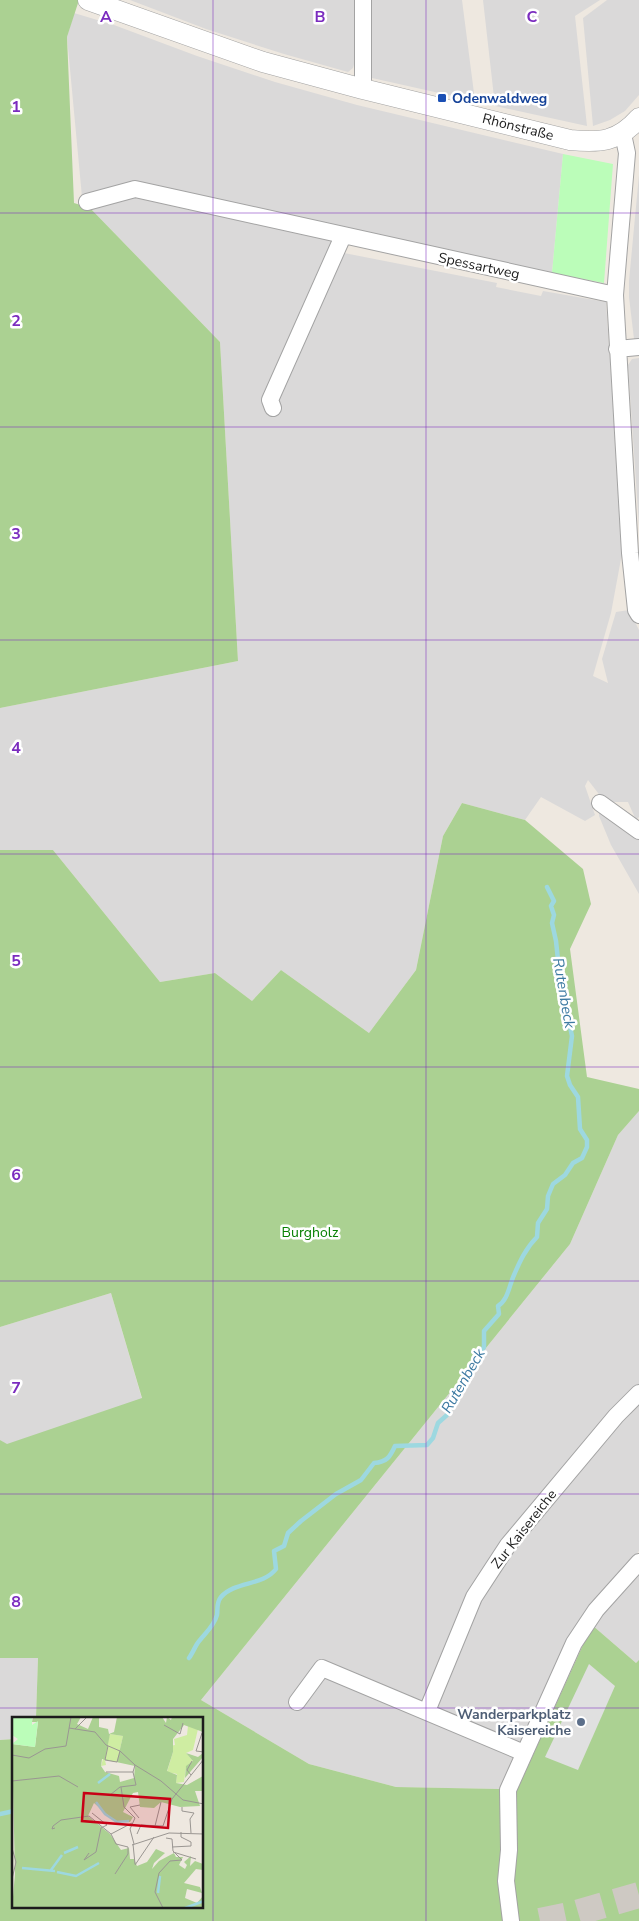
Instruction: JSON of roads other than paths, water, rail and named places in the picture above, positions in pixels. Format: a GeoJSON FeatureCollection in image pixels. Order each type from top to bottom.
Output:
{"type":"FeatureCollection","features":[{"type":"Feature","properties":{"kind":"street","name":"Rhönstraße"},"geometry":{"type":"LineString","coordinates":[[88,0],[263,62],[363,89],[570,140],[592,142],[608,140],[622,134],[639,118]]}},
{"type":"Feature","properties":{"kind":"street"},"geometry":{"type":"LineString","coordinates":[[363,0],[363,89]]}},
{"type":"Feature","properties":{"kind":"street"},"geometry":{"type":"LineString","coordinates":[[622,134],[627,153],[615,295],[630,553],[636,610],[639,615]]}},
{"type":"Feature","properties":{"kind":"street","name":"Spessartweg"},"geometry":{"type":"LineString","coordinates":[[87,202],[134,189],[615,295]]}},
{"type":"Feature","properties":{"kind":"street"},"geometry":{"type":"LineString","coordinates":[[273,408],[270,400],[343,236]]}},
{"type":"Feature","properties":{"kind":"street"},"geometry":{"type":"LineString","coordinates":[[617,349],[639,347]]}},
{"type":"Feature","properties":{"kind":"street"},"geometry":{"type":"LineString","coordinates":[[600,803],[639,831]]}},
{"type":"Feature","properties":{"kind":"street","name":"Zur Kaisereiche"},"geometry":{"type":"LineString","coordinates":[[427,1711],[474,1597],[508,1546],[616,1416],[639,1394]]}},
{"type":"Feature","properties":{"kind":"street"},"geometry":{"type":"LineString","coordinates":[[511,1921],[506,1882],[509,1850],[508,1790],[574,1643],[596,1610],[639,1562]]}},
{"type":"Feature","properties":{"kind":"street"},"geometry":{"type":"LineString","coordinates":[[297,1702],[322,1668],[524,1753]]}},
{"type":"Feature","properties":{"kind":"waterway","name":"Rutenbeck"},"geometry":{"type":"LineString","coordinates":[[189,1658],[213,1623],[221,1597],[234,1588],[264,1578],[276,1569],[274,1551],[284,1546],[288,1533],[301,1521],[336,1494],[361,1480],[374,1463],[388,1458],[395,1446],[427,1445],[433,1438],[438,1423],[447,1415],[457,1397],[465,1373],[484,1347],[484,1331],[499,1314],[498,1306],[506,1296],[524,1255],[537,1237],[538,1223],[547,1209],[548,1196],[553,1184],[565,1175],[573,1163],[582,1158],[587,1147],[587,1140],[580,1129],[578,1097],[570,1085],[567,1076],[572,1036],[560,979],[552,923],[554,915],[551,906],[554,901],[547,887]]}},
{"type":"Feature","properties":{"kind":"waterway","name":"Rutenbeck"},"geometry":{"type":"LineString","coordinates":[[0,1814],[12,1811]]}},
{"type":"Feature","properties":{"kind":"tunnel"},"geometry":{"type":"LineString","coordinates":[[540,1921],[569,1915],[639,1895]]}},
{"type":"Feature","properties":{"kind":"place","name":"Odenwaldweg"},"geometry":{"type":"Point","coordinates":[442,98]}},
{"type":"Feature","properties":{"kind":"place","name":"Wanderparkplatz Kaisereiche"},"geometry":{"type":"Point","coordinates":[581,1722]}},
{"type":"Feature","properties":{"kind":"park label","name":"Burgholz"},"geometry":{"type":"Point","coordinates":[310,1232]}}]}
